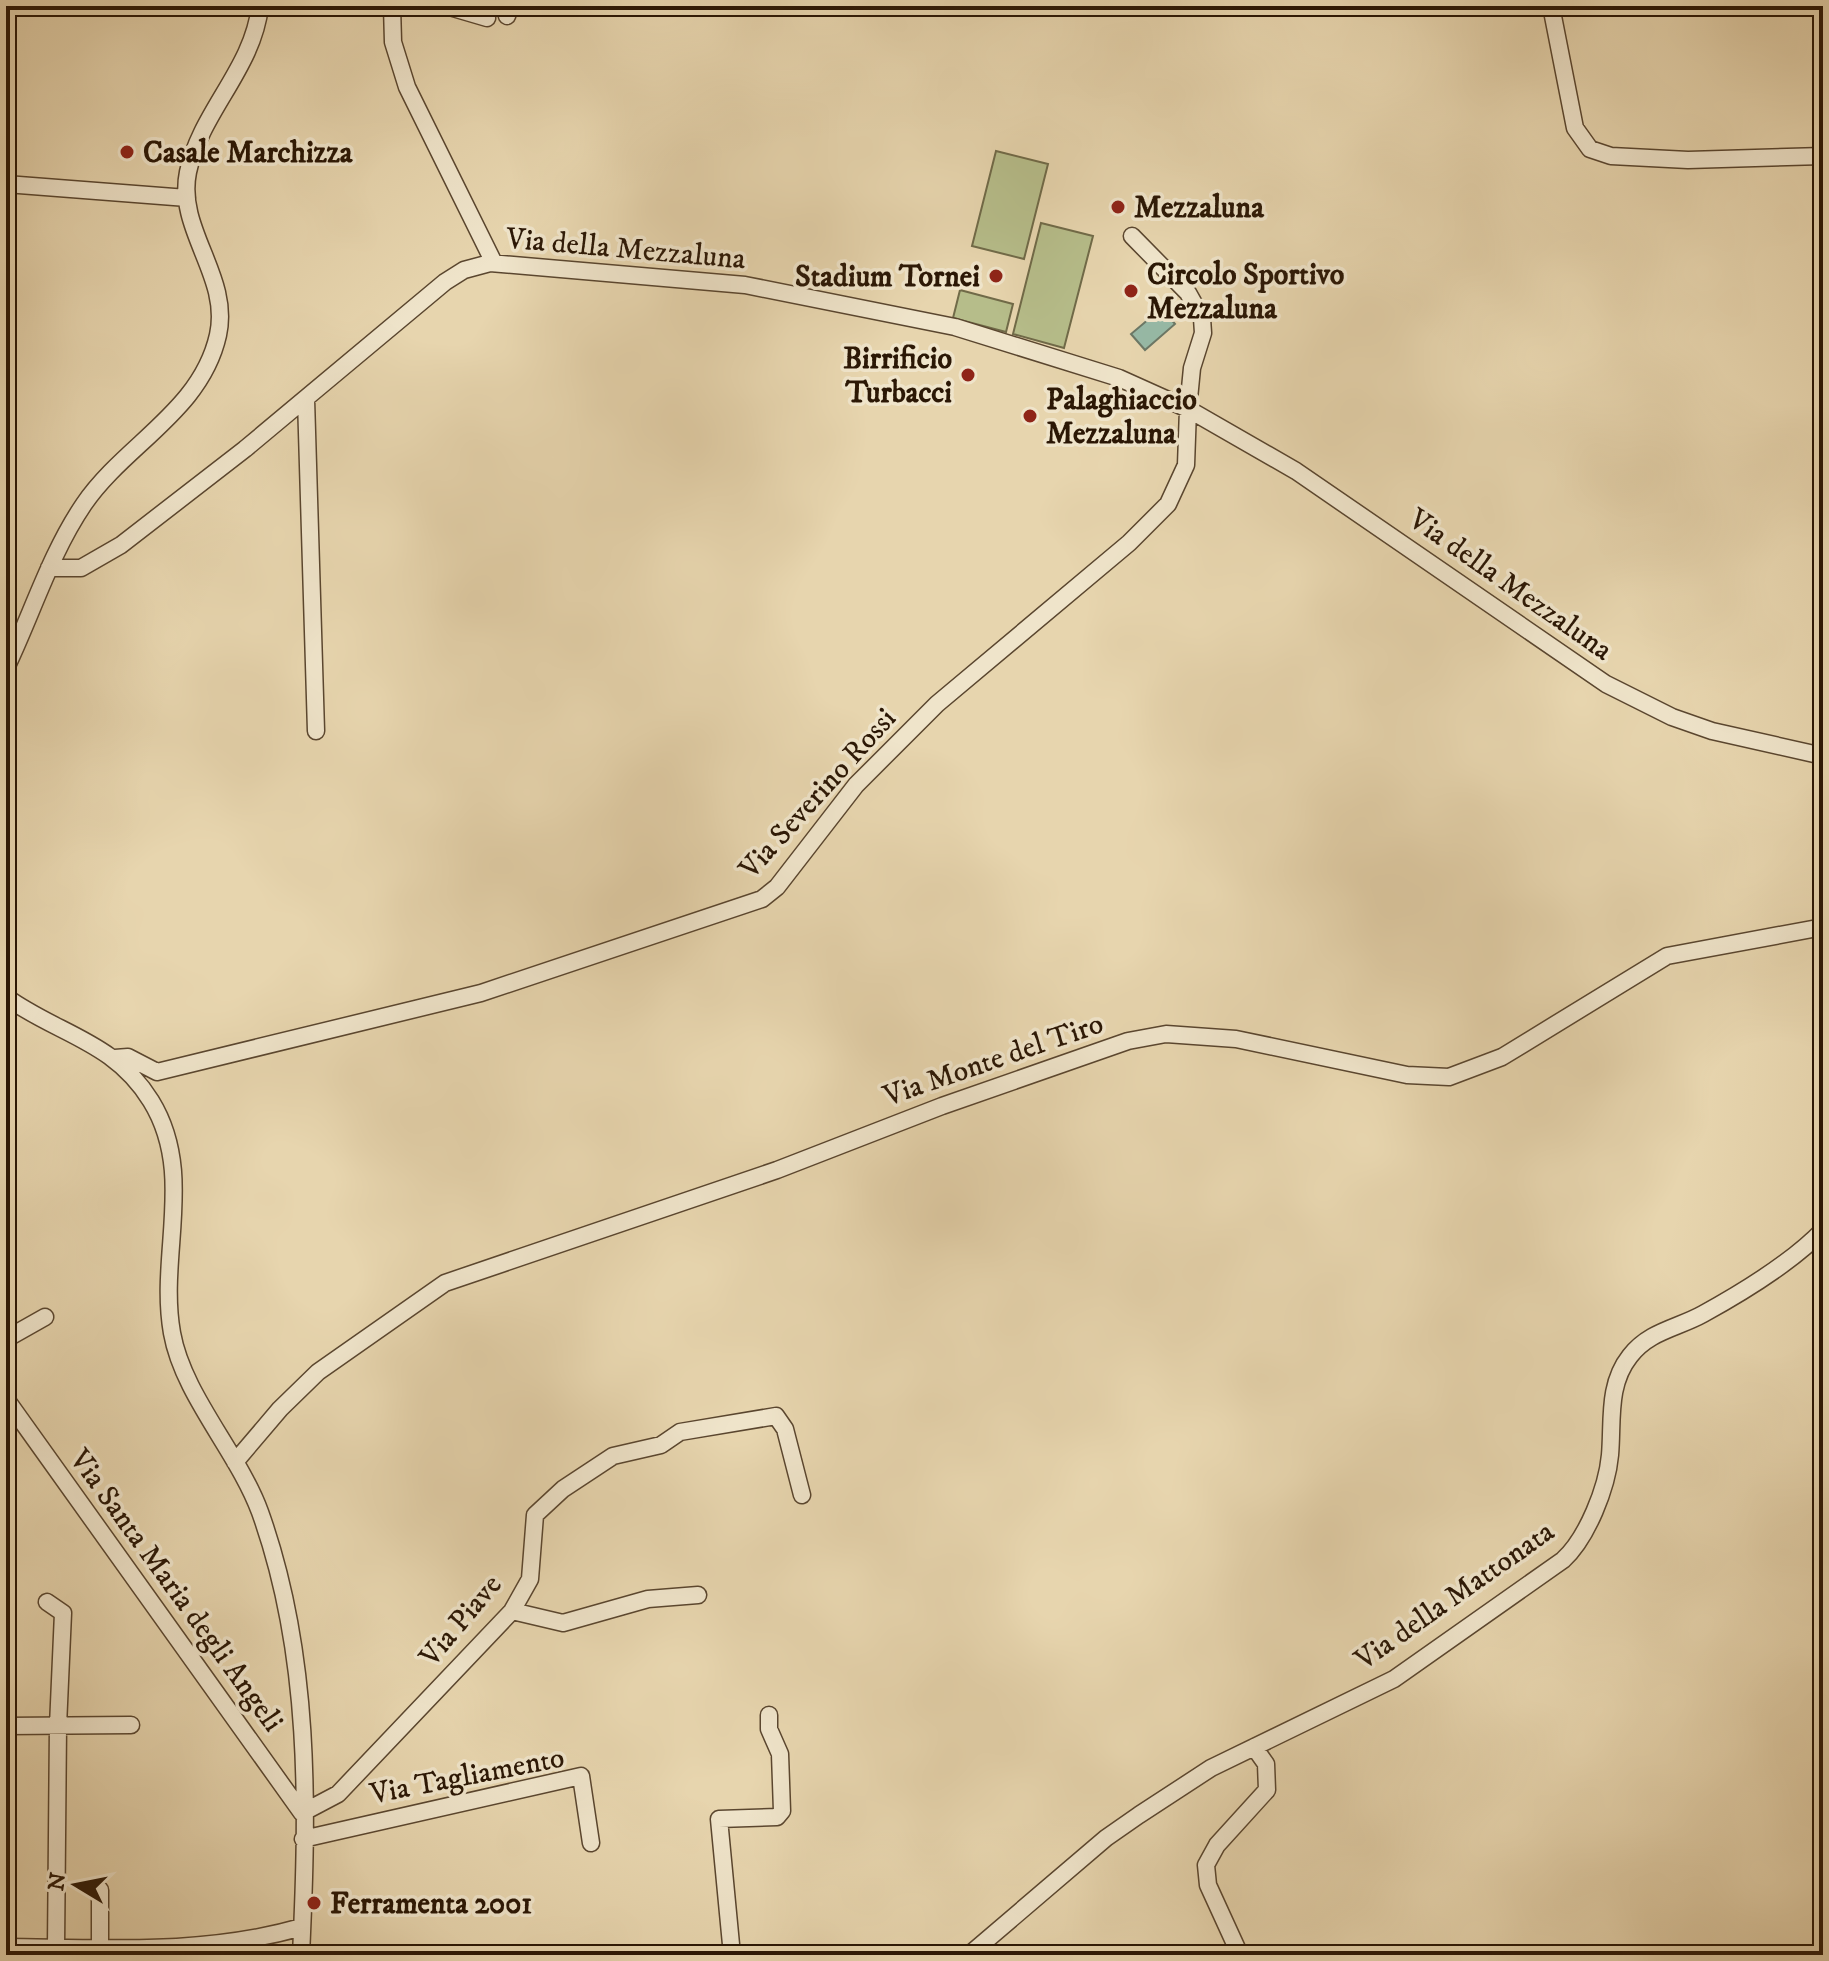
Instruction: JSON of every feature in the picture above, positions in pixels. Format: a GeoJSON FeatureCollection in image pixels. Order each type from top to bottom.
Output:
{"type":"FeatureCollection","features":[{"type":"Feature","properties":{"kind":"street"},"geometry":{"type":"LineString","coordinates":[[6,668],[49,568],[89,497],[184,400],[211,358],[220,321],[220,296],[187,198],[188,171],[196,148],[248,53],[260,6]]}},
{"type":"Feature","properties":{"kind":"street"},"geometry":{"type":"LineString","coordinates":[[392,6],[393,42],[405,81],[494,263]]}},
{"type":"Feature","properties":{"kind":"street"},"geometry":{"type":"LineString","coordinates":[[446,6],[487,18]]}},
{"type":"Feature","properties":{"kind":"street"},"geometry":{"type":"LineString","coordinates":[[1551,6],[1575,128],[1582,142],[1593,151],[1626,157],[1688,160],[1823,156]]}},
{"type":"Feature","properties":{"kind":"street"},"geometry":{"type":"LineString","coordinates":[[6,184],[187,198]]}},
{"type":"Feature","properties":{"kind":"street"},"geometry":{"type":"LineString","coordinates":[[1132,236],[1188,293],[1202,318],[1203,333],[1192,368],[1188,409]]}},
{"type":"Feature","properties":{"kind":"street","name":"Via della Mezzaluna"},"geometry":{"type":"LineString","coordinates":[[49,568],[75,569],[97,561],[160,516],[441,285],[464,270],[494,263],[745,285],[998,337],[1102,372],[1188,409],[1296,471],[1606,684],[1672,717],[1712,731],[1823,756]]}},
{"type":"Feature","properties":{"kind":"street"},"geometry":{"type":"LineString","coordinates":[[306,399],[316,731]]}},
{"type":"Feature","properties":{"kind":"street","name":"Via Severino Rossi"},"geometry":{"type":"LineString","coordinates":[[115,1058],[125,1056],[157,1072],[217,1058],[481,993],[762,899],[777,887],[862,777],[945,695],[1129,543],[1168,504],[1186,465],[1188,409]]}},
{"type":"Feature","properties":{"kind":"street","name":"Via Monte del Tiro"},"geometry":{"type":"LineString","coordinates":[[235,1462],[285,1403],[318,1372],[456,1278],[777,1170],[847,1141],[1128,1041],[1166,1034],[1236,1039],[1407,1075],[1449,1077],[1488,1064],[1522,1046],[1573,1011],[1667,956],[1823,927]]}},
{"type":"Feature","properties":{"kind":"street"},"geometry":{"type":"LineString","coordinates":[[6,997],[115,1058],[148,1097],[167,1138],[175,1191],[170,1311],[172,1336],[183,1366],[235,1462],[265,1529],[295,1658],[305,1747],[301,1955]]}},
{"type":"Feature","properties":{"kind":"street","name":"Via della Mattonata"},"geometry":{"type":"LineString","coordinates":[[969,1955],[1106,1838],[1211,1768],[1394,1679],[1566,1556],[1581,1536],[1607,1471],[1613,1398],[1631,1355],[1650,1337],[1706,1312],[1799,1252],[1823,1230]]}},
{"type":"Feature","properties":{"kind":"street"},"geometry":{"type":"LineString","coordinates":[[6,1339],[45,1317]]}},
{"type":"Feature","properties":{"kind":"street","name":"Via Santa Maria degli Angeli"},"geometry":{"type":"LineString","coordinates":[[6,1399],[302,1813]]}},
{"type":"Feature","properties":{"kind":"street","name":"Via Piave"},"geometry":{"type":"LineString","coordinates":[[302,1813],[325,1804],[342,1790],[512,1611],[530,1579],[535,1515],[563,1489],[613,1456],[661,1445],[680,1432],[776,1416],[785,1429],[802,1495]]}},
{"type":"Feature","properties":{"kind":"street"},"geometry":{"type":"LineString","coordinates":[[512,1611],[563,1623],[648,1599],[698,1595]]}},
{"type":"Feature","properties":{"kind":"street"},"geometry":{"type":"LineString","coordinates":[[45,1950],[63,1613],[47,1602]]}},
{"type":"Feature","properties":{"kind":"street"},"geometry":{"type":"LineString","coordinates":[[732,1955],[719,1819],[777,1817],[782,1811],[780,1754],[769,1729],[769,1715]]}},
{"type":"Feature","properties":{"kind":"street"},"geometry":{"type":"LineString","coordinates":[[6,1726],[131,1725]]}},
{"type":"Feature","properties":{"kind":"street"},"geometry":{"type":"LineString","coordinates":[[1240,1955],[1208,1885],[1206,1870],[1210,1854],[1267,1790],[1266,1764],[1254,1747]]}},
{"type":"Feature","properties":{"kind":"street","name":"Via Tagliamento"},"geometry":{"type":"LineString","coordinates":[[303,1839],[581,1776],[591,1843]]}},
{"type":"Feature","properties":{"kind":"street"},"geometry":{"type":"LineString","coordinates":[[100,1890],[105,1950]]}},
{"type":"Feature","properties":{"kind":"street"},"geometry":{"type":"LineString","coordinates":[[6,1947],[45,1950],[195,1948],[252,1942],[302,1927]]}},
{"type":"Feature","properties":{"kind":"shaded area"},"geometry":{"type":"Polygon","coordinates":[[[996,151],[1048,164],[1024,259],[972,246],[996,151]]]}},
{"type":"Feature","properties":{"kind":"shaded area"},"geometry":{"type":"Polygon","coordinates":[[[1041,223],[1093,236],[1064,348],[1013,334],[1041,223]]]}},
{"type":"Feature","properties":{"kind":"shaded area"},"geometry":{"type":"Polygon","coordinates":[[[960,290],[1013,304],[1006,332],[953,318],[960,290]]]}},
{"type":"Feature","properties":{"kind":"shaded area"},"geometry":{"type":"Polygon","coordinates":[[[1162,308],[1175,324],[1145,350],[1131,334],[1162,308]]]}},
{"type":"Feature","properties":{"kind":"place","name":"Casale Marchizza"},"geometry":{"type":"Point","coordinates":[127,152]}},
{"type":"Feature","properties":{"kind":"place","name":"Mezzaluna"},"geometry":{"type":"Point","coordinates":[1118,207]}},
{"type":"Feature","properties":{"kind":"place","name":"Stadium Tornei"},"geometry":{"type":"Point","coordinates":[996,276]}},
{"type":"Feature","properties":{"kind":"place","name":"Circolo Sportivo Mezzaluna"},"geometry":{"type":"Point","coordinates":[1131,291]}},
{"type":"Feature","properties":{"kind":"place","name":"Birrificio Turbacci"},"geometry":{"type":"Point","coordinates":[968,375]}},
{"type":"Feature","properties":{"kind":"place","name":"Palaghiaccio Mezzaluna"},"geometry":{"type":"Point","coordinates":[1030,416]}},
{"type":"Feature","properties":{"kind":"place","name":"Ferramenta 2001"},"geometry":{"type":"Point","coordinates":[314,1903]}}]}
